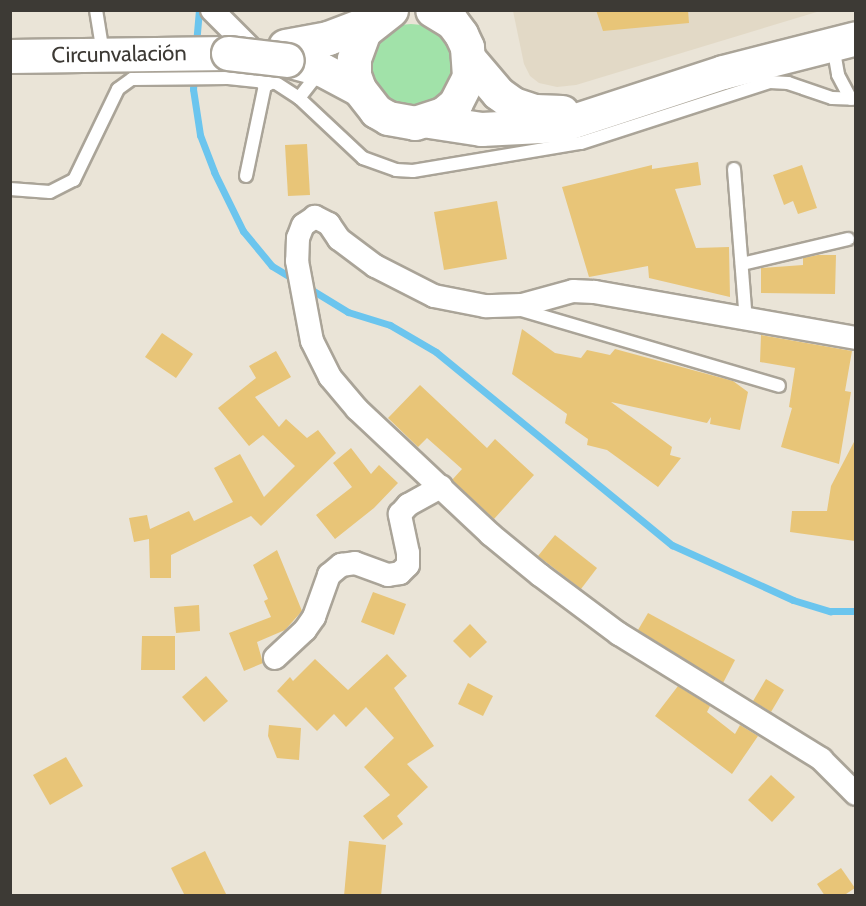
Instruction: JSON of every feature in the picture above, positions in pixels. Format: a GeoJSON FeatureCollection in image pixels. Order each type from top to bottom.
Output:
{"type":"FeatureCollection","features":[{"type":"Feature","properties":{"kind":"main road"},"geometry":{"type":"LineString","coordinates":[[432,10],[452,22],[468,54],[498,93],[513,104],[535,111],[560,112],[614,106],[844,40]]}},
{"type":"Feature","properties":{"kind":"main road"},"geometry":{"type":"LineString","coordinates":[[279,62],[321,69],[359,89],[376,111],[388,118],[415,123],[429,121],[443,114],[464,91],[468,54],[477,10]]}},
{"type":"Feature","properties":{"kind":"main road"},"geometry":{"type":"LineString","coordinates":[[279,62],[383,15]]}},
{"type":"Feature","properties":{"kind":"main road"},"geometry":{"type":"LineString","coordinates":[[359,89],[354,59],[357,44],[383,15]]}},
{"type":"Feature","properties":{"kind":"main road","name":"Circunvalación"},"geometry":{"type":"LineString","coordinates":[[10,56],[110,53],[228,66],[279,62]]}},
{"type":"Feature","properties":{"kind":"main road"},"geometry":{"type":"LineString","coordinates":[[429,121],[454,128],[526,128],[596,117],[614,106]]}},
{"type":"Feature","properties":{"kind":"street"},"geometry":{"type":"LineString","coordinates":[[212,10],[257,55],[265,68],[279,62]]}},
{"type":"Feature","properties":{"kind":"street"},"geometry":{"type":"LineString","coordinates":[[855,338],[573,291],[522,305],[504,305],[434,296],[375,266],[339,238],[329,224],[315,217],[303,225],[297,261],[306,317],[319,360],[357,409],[490,534],[618,634],[821,759],[855,794]]}},
{"type":"Feature","properties":{"kind":"street"},"geometry":{"type":"LineString","coordinates":[[275,658],[305,630],[314,617],[329,575],[341,566],[355,564],[388,575],[400,573],[408,565],[408,553],[400,514],[408,505],[441,488]]}},
{"type":"Feature","properties":{"kind":"lane"},"geometry":{"type":"LineString","coordinates":[[96,10],[110,53]]}},
{"type":"Feature","properties":{"kind":"lane"},"geometry":{"type":"LineString","coordinates":[[844,40],[838,75],[854,99]]}},
{"type":"Feature","properties":{"kind":"lane"},"geometry":{"type":"LineString","coordinates":[[279,62],[299,98],[363,158],[396,170],[413,171],[581,143],[770,82],[788,83],[832,98],[854,99]]}},
{"type":"Feature","properties":{"kind":"lane"},"geometry":{"type":"LineString","coordinates":[[246,176],[279,62]]}},
{"type":"Feature","properties":{"kind":"lane"},"geometry":{"type":"LineString","coordinates":[[10,189],[51,192],[75,180],[118,88],[132,79],[228,66]]}},
{"type":"Feature","properties":{"kind":"lane"},"geometry":{"type":"LineString","coordinates":[[299,98],[321,69]]}},
{"type":"Feature","properties":{"kind":"lane"},"geometry":{"type":"LineString","coordinates":[[734,170],[746,320]]}},
{"type":"Feature","properties":{"kind":"lane"},"geometry":{"type":"LineString","coordinates":[[742,264],[848,239]]}},
{"type":"Feature","properties":{"kind":"lane"},"geometry":{"type":"LineString","coordinates":[[504,305],[779,386]]}},
{"type":"Feature","properties":{"kind":"shaded area"},"geometry":{"type":"Polygon","coordinates":[[[513,11],[820,11],[576,85],[557,87],[539,83],[530,76],[524,64],[513,11]]]}},
{"type":"Feature","properties":{"kind":"green space"},"geometry":{"type":"Polygon","coordinates":[[[411,24],[427,27],[441,36],[450,50],[453,66],[450,82],[441,96],[427,105],[411,108],[395,105],[381,96],[372,82],[369,66],[372,50],[381,36],[395,27],[411,24]]]}},
{"type":"Feature","properties":{"kind":"building"},"geometry":{"type":"Polygon","coordinates":[[[596,10],[688,10],[689,23],[603,31],[596,10]]]}},
{"type":"Feature","properties":{"kind":"building"},"geometry":{"type":"Polygon","coordinates":[[[307,144],[310,195],[288,196],[285,145],[307,144]]]}},
{"type":"Feature","properties":{"kind":"building"},"geometry":{"type":"Polygon","coordinates":[[[698,162],[701,185],[675,189],[696,248],[729,247],[730,297],[649,278],[648,266],[589,277],[562,187],[652,165],[652,169],[698,162]]]}},
{"type":"Feature","properties":{"kind":"building"},"geometry":{"type":"Polygon","coordinates":[[[802,165],[817,208],[798,214],[793,201],[784,205],[773,175],[802,165]]]}},
{"type":"Feature","properties":{"kind":"building"},"geometry":{"type":"Polygon","coordinates":[[[497,201],[507,259],[444,270],[434,212],[497,201]]]}},
{"type":"Feature","properties":{"kind":"building"},"geometry":{"type":"Polygon","coordinates":[[[836,255],[835,294],[761,293],[761,268],[803,265],[803,258],[836,255]]]}},
{"type":"Feature","properties":{"kind":"building"},"geometry":{"type":"Polygon","coordinates":[[[522,329],[555,353],[581,358],[587,350],[610,355],[615,349],[733,381],[748,392],[740,430],[710,424],[711,417],[707,423],[611,402],[672,447],[670,455],[681,458],[658,487],[607,450],[587,445],[588,439],[565,423],[567,414],[512,374],[522,329]]]}},
{"type":"Feature","properties":{"kind":"building"},"geometry":{"type":"Polygon","coordinates":[[[162,333],[193,354],[176,378],[145,357],[162,333]]]}},
{"type":"Feature","properties":{"kind":"building"},"geometry":{"type":"Polygon","coordinates":[[[761,335],[852,351],[845,391],[851,392],[839,464],[781,447],[792,408],[789,407],[795,368],[760,362],[761,335]]]}},
{"type":"Feature","properties":{"kind":"building"},"geometry":{"type":"Polygon","coordinates":[[[276,351],[291,377],[255,397],[279,427],[286,419],[307,438],[318,430],[336,453],[261,526],[251,516],[171,555],[171,578],[150,578],[149,539],[134,542],[129,518],[147,515],[150,529],[189,511],[194,521],[233,502],[214,468],[240,454],[264,497],[295,466],[263,435],[249,446],[218,408],[256,378],[249,366],[276,351]]]}},
{"type":"Feature","properties":{"kind":"building"},"geometry":{"type":"Polygon","coordinates":[[[420,385],[487,448],[495,439],[534,475],[494,519],[452,480],[462,469],[427,438],[418,447],[388,418],[420,385]]]}},
{"type":"Feature","properties":{"kind":"building"},"geometry":{"type":"Polygon","coordinates":[[[855,440],[855,541],[790,532],[792,511],[827,511],[831,486],[855,440]]]}},
{"type":"Feature","properties":{"kind":"building"},"geometry":{"type":"Polygon","coordinates":[[[351,448],[371,474],[379,465],[398,483],[374,508],[335,539],[316,515],[352,487],[333,463],[351,448]]]}},
{"type":"Feature","properties":{"kind":"building"},"geometry":{"type":"Polygon","coordinates":[[[555,535],[597,568],[581,589],[538,556],[555,535]]]}},
{"type":"Feature","properties":{"kind":"building"},"geometry":{"type":"Polygon","coordinates":[[[277,550],[302,611],[285,630],[257,642],[263,663],[244,671],[229,633],[271,617],[264,601],[268,599],[253,565],[277,550]]]}},
{"type":"Feature","properties":{"kind":"building"},"geometry":{"type":"Polygon","coordinates":[[[373,592],[406,604],[394,635],[361,622],[373,592]]]}},
{"type":"Feature","properties":{"kind":"building"},"geometry":{"type":"Polygon","coordinates":[[[199,605],[200,631],[176,633],[174,607],[199,605]]]}},
{"type":"Feature","properties":{"kind":"building"},"geometry":{"type":"Polygon","coordinates":[[[648,613],[735,660],[723,683],[638,630],[648,613]]]}},
{"type":"Feature","properties":{"kind":"building"},"geometry":{"type":"Polygon","coordinates":[[[470,624],[487,642],[470,658],[453,641],[470,624]]]}},
{"type":"Feature","properties":{"kind":"building"},"geometry":{"type":"Polygon","coordinates":[[[142,636],[175,636],[175,670],[141,670],[142,636]]]}},
{"type":"Feature","properties":{"kind":"building"},"geometry":{"type":"Polygon","coordinates":[[[387,654],[407,676],[394,688],[434,746],[407,764],[428,787],[397,816],[403,824],[383,840],[363,816],[390,795],[364,767],[394,738],[366,707],[346,727],[334,714],[317,731],[277,691],[290,677],[293,681],[315,659],[348,690],[387,654]]]}},
{"type":"Feature","properties":{"kind":"building"},"geometry":{"type":"Polygon","coordinates":[[[206,676],[228,701],[204,722],[182,697],[206,676]]]}},
{"type":"Feature","properties":{"kind":"building"},"geometry":{"type":"Polygon","coordinates":[[[766,679],[784,690],[771,712],[753,701],[766,679]]]}},
{"type":"Feature","properties":{"kind":"building"},"geometry":{"type":"Polygon","coordinates":[[[468,683],[493,696],[483,716],[458,704],[468,683]]]}},
{"type":"Feature","properties":{"kind":"building"},"geometry":{"type":"Polygon","coordinates":[[[678,686],[710,706],[707,712],[735,734],[740,725],[758,736],[732,774],[655,716],[678,686]]]}},
{"type":"Feature","properties":{"kind":"building"},"geometry":{"type":"Polygon","coordinates":[[[269,725],[301,728],[299,760],[277,758],[268,736],[269,725]]]}},
{"type":"Feature","properties":{"kind":"building"},"geometry":{"type":"Polygon","coordinates":[[[66,757],[83,786],[50,805],[33,775],[66,757]]]}},
{"type":"Feature","properties":{"kind":"building"},"geometry":{"type":"Polygon","coordinates":[[[771,775],[795,797],[772,822],[748,800],[771,775]]]}},
{"type":"Feature","properties":{"kind":"building"},"geometry":{"type":"Polygon","coordinates":[[[349,841],[386,845],[381,896],[344,896],[349,841]]]}},
{"type":"Feature","properties":{"kind":"building"},"geometry":{"type":"Polygon","coordinates":[[[205,851],[227,896],[185,896],[171,868],[205,851]]]}},
{"type":"Feature","properties":{"kind":"building"},"geometry":{"type":"Polygon","coordinates":[[[841,868],[855,888],[843,896],[825,896],[817,884],[841,868]]]}},
{"type":"Feature","properties":{"kind":"waterway"},"geometry":{"type":"LineString","coordinates":[[196,44],[199,10]]}},
{"type":"Feature","properties":{"kind":"waterway"},"geometry":{"type":"LineString","coordinates":[[195,61],[193,89],[200,135],[214,172],[243,231],[272,266],[295,280]]}},
{"type":"Feature","properties":{"kind":"waterway"},"geometry":{"type":"LineString","coordinates":[[307,287],[348,312],[390,325],[436,352],[672,545],[793,600],[830,611],[856,611]]}}]}
